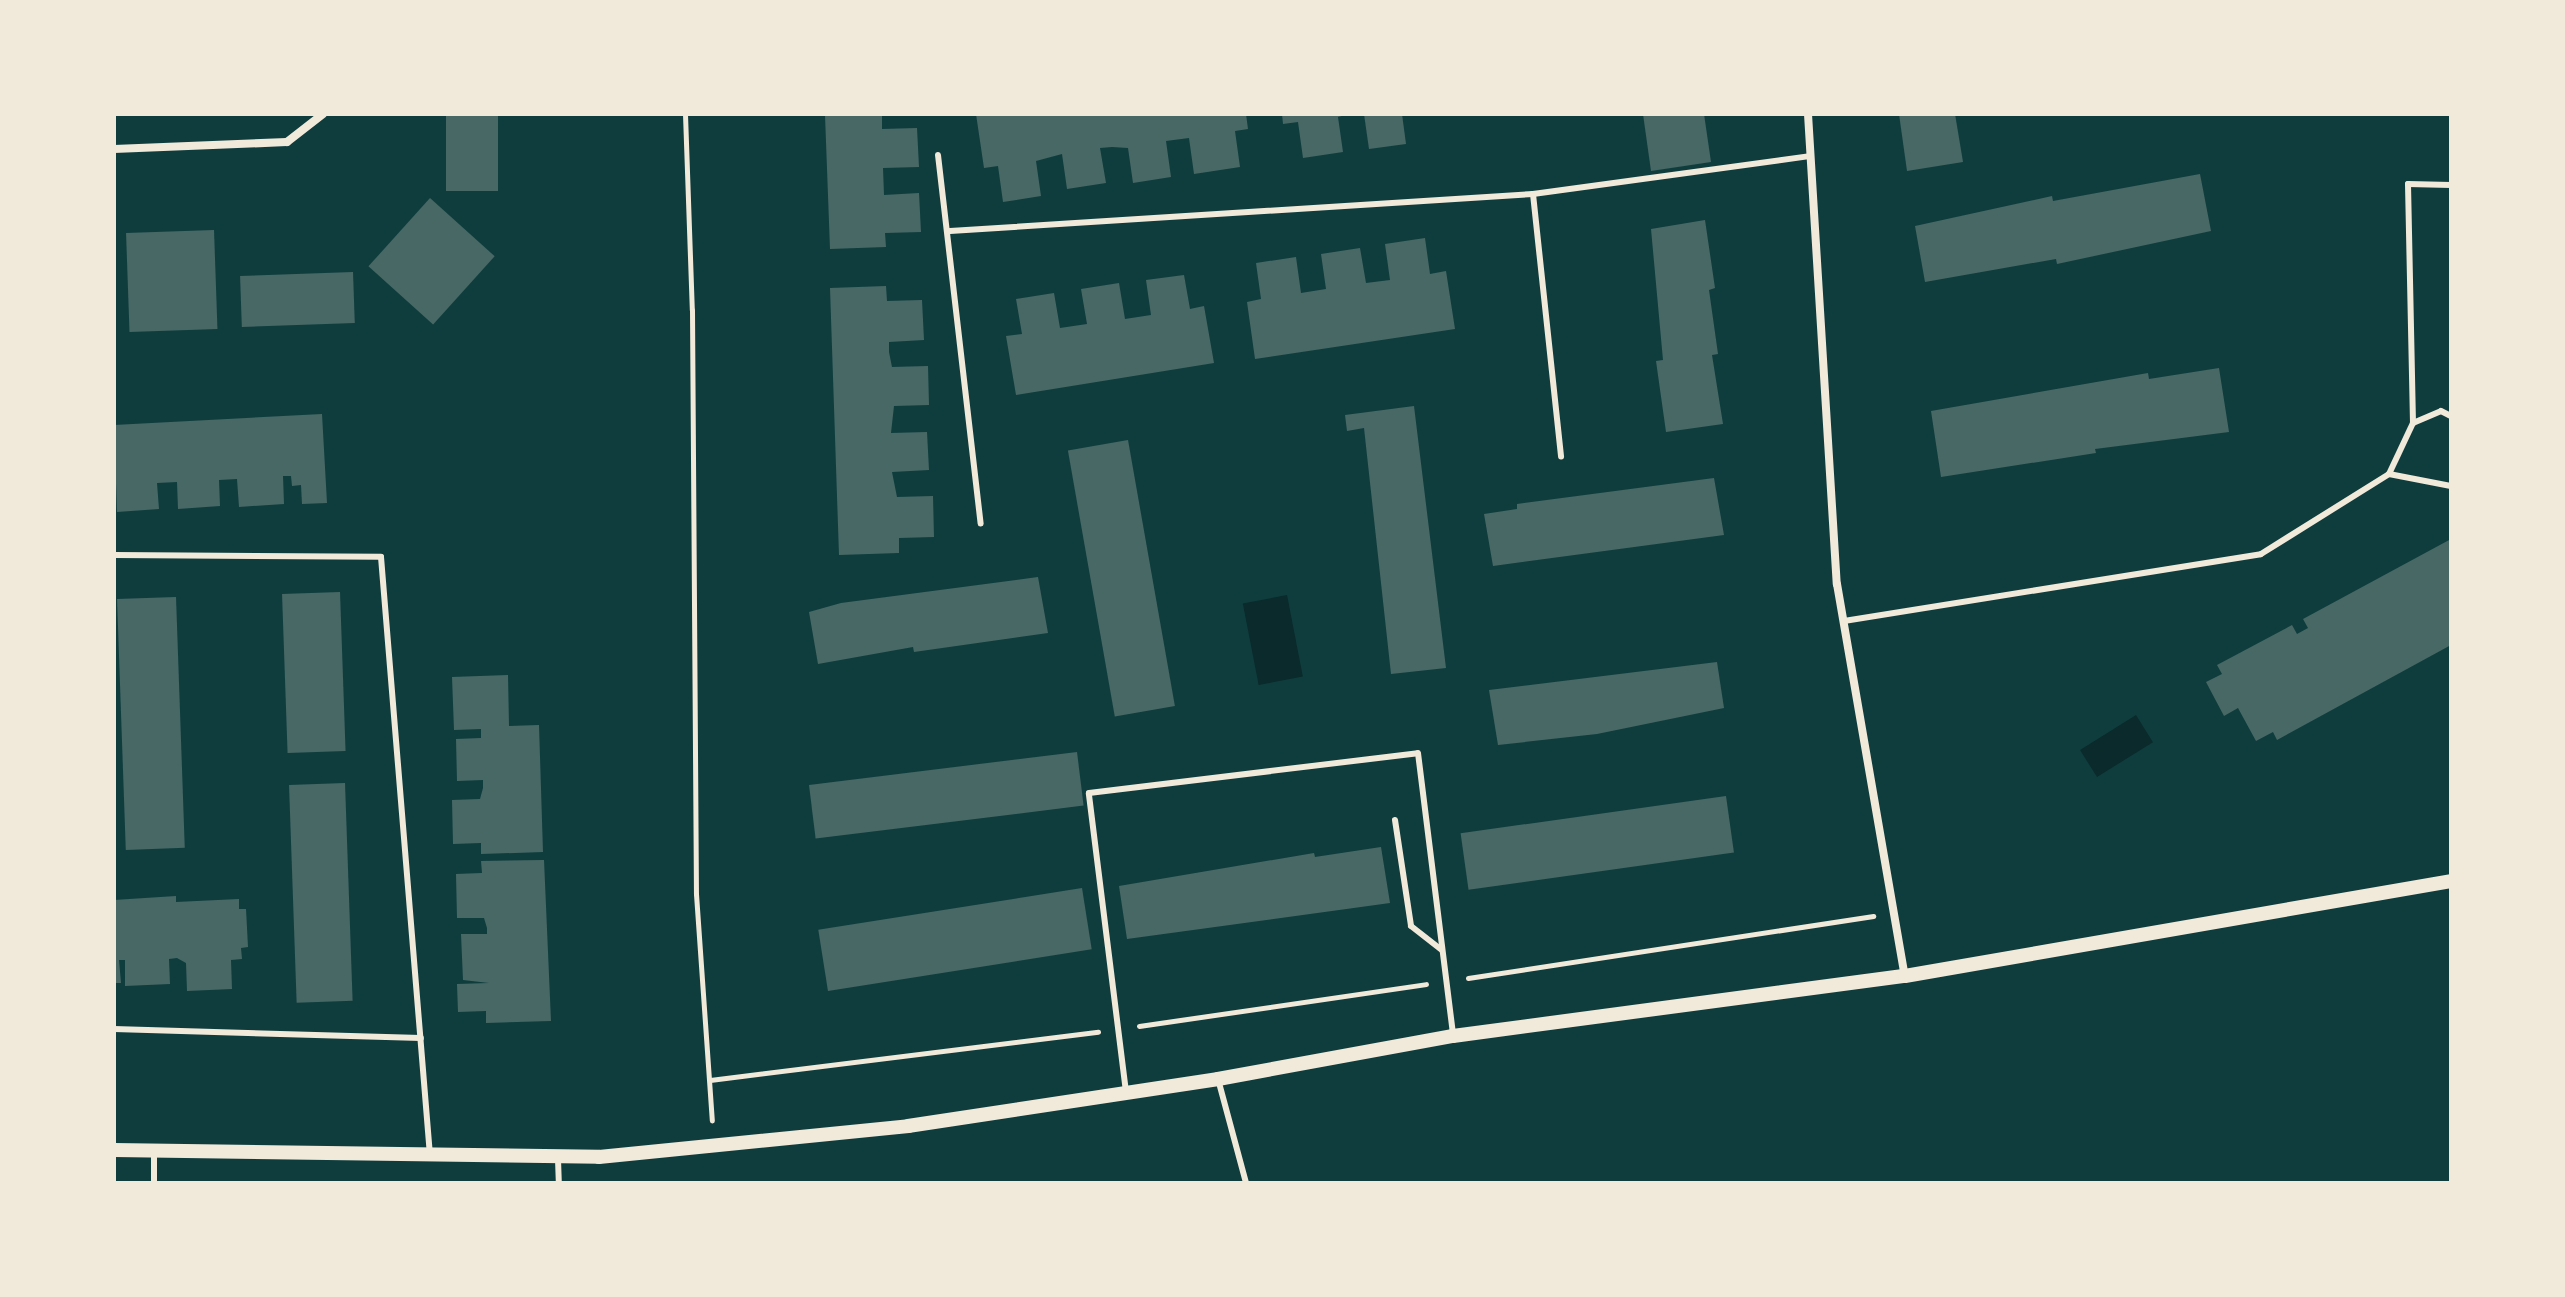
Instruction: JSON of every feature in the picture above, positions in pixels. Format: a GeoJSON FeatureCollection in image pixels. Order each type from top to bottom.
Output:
{"type":"FeatureCollection","features":[{"type":"Feature","properties":{"kind":"street"},"geometry":{"type":"LineString","coordinates":[[114,149],[287,142],[323,114]]}},
{"type":"Feature","properties":{"kind":"street"},"geometry":{"type":"LineString","coordinates":[[1808,114],[1844,621],[1905,976]]}},
{"type":"Feature","properties":{"kind":"street"},"geometry":{"type":"LineString","coordinates":[[114,1150],[558,1156],[908,1126],[1218,1079],[1453,1036],[1905,976],[2451,881]]}},
{"type":"Feature","properties":{"kind":"lane"},"geometry":{"type":"LineString","coordinates":[[938,155],[950,231],[981,524]]}},
{"type":"Feature","properties":{"kind":"lane"},"geometry":{"type":"LineString","coordinates":[[950,231],[1533,194],[1809,156]]}},
{"type":"Feature","properties":{"kind":"lane"},"geometry":{"type":"LineString","coordinates":[[1844,621],[2261,554],[2389,474],[2413,423],[2408,184],[2451,185]]}},
{"type":"Feature","properties":{"kind":"lane"},"geometry":{"type":"LineString","coordinates":[[1533,194],[1561,457]]}},
{"type":"Feature","properties":{"kind":"lane"},"geometry":{"type":"LineString","coordinates":[[2413,423],[2441,411],[2451,416]]}},
{"type":"Feature","properties":{"kind":"lane"},"geometry":{"type":"LineString","coordinates":[[2389,474],[2451,486]]}},
{"type":"Feature","properties":{"kind":"lane"},"geometry":{"type":"LineString","coordinates":[[114,555],[381,557],[430,1155]]}},
{"type":"Feature","properties":{"kind":"lane"},"geometry":{"type":"LineString","coordinates":[[1126,1092],[1089,793],[1418,753],[1453,1036]]}},
{"type":"Feature","properties":{"kind":"lane"},"geometry":{"type":"LineString","coordinates":[[1395,820],[1411,926],[1442,950]]}},
{"type":"Feature","properties":{"kind":"lane"},"geometry":{"type":"LineString","coordinates":[[114,1029],[421,1038]]}},
{"type":"Feature","properties":{"kind":"lane"},"geometry":{"type":"LineString","coordinates":[[1218,1079],[1246,1183]]}},
{"type":"Feature","properties":{"kind":"lane"},"geometry":{"type":"LineString","coordinates":[[154,1151],[154,1183]]}},
{"type":"Feature","properties":{"kind":"lane"},"geometry":{"type":"LineString","coordinates":[[558,1156],[559,1183]]}},
{"type":"Feature","properties":{"kind":"path"},"geometry":{"type":"LineString","coordinates":[[685,114],[692,310],[696,894],[713,1144]]}},
{"type":"Feature","properties":{"kind":"path"},"geometry":{"type":"LineString","coordinates":[[710,1080],[1118,1029],[1894,913]]}},
{"type":"Feature","properties":{"kind":"water"},"geometry":{"type":"Polygon","coordinates":[[[1287,595],[1303,676],[1259,685],[1243,604],[1287,595]]]}},
{"type":"Feature","properties":{"kind":"water"},"geometry":{"type":"Polygon","coordinates":[[[2136,715],[2153,742],[2097,777],[2080,750],[2136,715]]]}},
{"type":"Feature","properties":{"kind":"building"},"geometry":{"type":"Polygon","coordinates":[[[446,114],[498,114],[498,191],[446,191],[446,114]]]}},
{"type":"Feature","properties":{"kind":"building"},"geometry":{"type":"Polygon","coordinates":[[[882,114],[882,129],[917,128],[919,167],[883,168],[884,195],[919,193],[921,232],[885,233],[886,247],[830,249],[825,115],[882,114]]]}},
{"type":"Feature","properties":{"kind":"building"},"geometry":{"type":"Polygon","coordinates":[[[976,114],[1246,114],[1248,129],[1235,131],[1240,167],[1194,174],[1189,138],[1166,141],[1171,177],[1133,183],[1128,148],[1100,148],[1106,183],[1067,189],[1062,154],[1036,161],[1041,196],[1003,202],[998,166],[984,168],[976,114]]]}},
{"type":"Feature","properties":{"kind":"building"},"geometry":{"type":"Polygon","coordinates":[[[1282,114],[1349,114],[1338,117],[1343,152],[1303,158],[1298,122],[1283,124],[1282,114]]]}},
{"type":"Feature","properties":{"kind":"building"},"geometry":{"type":"Polygon","coordinates":[[[1364,114],[1402,114],[1406,144],[1369,149],[1364,114]]]}},
{"type":"Feature","properties":{"kind":"building"},"geometry":{"type":"Polygon","coordinates":[[[1643,114],[1704,114],[1711,162],[1651,171],[1643,114]]]}},
{"type":"Feature","properties":{"kind":"building"},"geometry":{"type":"Polygon","coordinates":[[[1899,114],[1955,114],[1963,162],[1907,171],[1899,114]]]}},
{"type":"Feature","properties":{"kind":"building"},"geometry":{"type":"Polygon","coordinates":[[[2200,174],[2211,231],[2057,264],[2056,259],[1925,282],[1915,226],[2052,196],[2053,201],[2200,174]]]}},
{"type":"Feature","properties":{"kind":"building"},"geometry":{"type":"Polygon","coordinates":[[[430,198],[495,256],[433,325],[368,266],[430,198]]]}},
{"type":"Feature","properties":{"kind":"building"},"geometry":{"type":"Polygon","coordinates":[[[1705,220],[1715,288],[1709,290],[1718,354],[1712,355],[1723,424],[1666,432],[1656,361],[1663,360],[1651,229],[1705,220]]]}},
{"type":"Feature","properties":{"kind":"building"},"geometry":{"type":"Polygon","coordinates":[[[214,230],[217,329],[130,332],[126,233],[214,230]]]}},
{"type":"Feature","properties":{"kind":"building"},"geometry":{"type":"Polygon","coordinates":[[[1425,238],[1430,274],[1446,271],[1455,329],[1255,359],[1247,302],[1261,299],[1256,263],[1296,257],[1301,293],[1326,289],[1321,254],[1360,248],[1366,283],[1390,280],[1385,244],[1425,238]]]}},
{"type":"Feature","properties":{"kind":"building"},"geometry":{"type":"Polygon","coordinates":[[[353,272],[355,323],[242,327],[240,276],[353,272]]]}},
{"type":"Feature","properties":{"kind":"building"},"geometry":{"type":"Polygon","coordinates":[[[1184,275],[1190,309],[1204,306],[1214,363],[1016,395],[1006,336],[1022,334],[1016,299],[1054,293],[1060,328],[1087,324],[1081,289],[1119,283],[1125,319],[1151,315],[1146,280],[1184,275]]]}},
{"type":"Feature","properties":{"kind":"building"},"geometry":{"type":"Polygon","coordinates":[[[886,286],[887,301],[922,300],[924,340],[889,342],[889,352],[892,367],[928,366],[929,405],[894,406],[891,433],[927,432],[929,470],[892,472],[897,497],[933,496],[934,537],[899,538],[899,553],[839,555],[830,288],[886,286]]]}},
{"type":"Feature","properties":{"kind":"building"},"geometry":{"type":"Polygon","coordinates":[[[2219,368],[2229,432],[2095,449],[2096,453],[1941,477],[1931,411],[2148,373],[2149,379],[2219,368]]]}},
{"type":"Feature","properties":{"kind":"building"},"geometry":{"type":"Polygon","coordinates":[[[1414,406],[1446,668],[1391,674],[1364,428],[1347,431],[1345,415],[1414,406]]]}},
{"type":"Feature","properties":{"kind":"building"},"geometry":{"type":"Polygon","coordinates":[[[322,414],[327,503],[302,504],[301,485],[292,486],[291,476],[283,476],[284,504],[239,507],[237,479],[219,480],[220,506],[178,509],[177,482],[157,483],[159,509],[117,512],[114,425],[322,414]]]}},
{"type":"Feature","properties":{"kind":"building"},"geometry":{"type":"Polygon","coordinates":[[[1128,440],[1175,706],[1115,716],[1068,451],[1128,440]]]}},
{"type":"Feature","properties":{"kind":"building"},"geometry":{"type":"Polygon","coordinates":[[[1714,478],[1724,535],[1493,566],[1484,514],[1517,509],[1517,504],[1714,478]]]}},
{"type":"Feature","properties":{"kind":"building"},"geometry":{"type":"Polygon","coordinates":[[[2451,539],[2451,645],[2277,740],[2273,732],[2256,741],[2238,708],[2224,716],[2206,682],[2222,674],[2217,665],[2292,625],[2297,634],[2308,628],[2303,619],[2451,539]]]}},
{"type":"Feature","properties":{"kind":"building"},"geometry":{"type":"Polygon","coordinates":[[[1038,577],[1048,633],[914,652],[913,647],[818,664],[809,612],[841,603],[1038,577]]]}},
{"type":"Feature","properties":{"kind":"building"},"geometry":{"type":"Polygon","coordinates":[[[340,592],[346,751],[288,753],[282,594],[340,592]]]}},
{"type":"Feature","properties":{"kind":"building"},"geometry":{"type":"Polygon","coordinates":[[[176,597],[185,848],[126,850],[117,599],[176,597]]]}},
{"type":"Feature","properties":{"kind":"building"},"geometry":{"type":"Polygon","coordinates":[[[1717,662],[1724,708],[1597,734],[1498,745],[1489,690],[1717,662]]]}},
{"type":"Feature","properties":{"kind":"building"},"geometry":{"type":"Polygon","coordinates":[[[508,675],[509,726],[539,725],[543,852],[481,854],[481,843],[453,844],[452,800],[480,799],[483,780],[457,781],[456,739],[481,738],[481,729],[454,730],[452,677],[508,675]]]}},
{"type":"Feature","properties":{"kind":"building"},"geometry":{"type":"Polygon","coordinates":[[[1077,752],[1084,806],[816,839],[809,785],[1077,752]]]}},
{"type":"Feature","properties":{"kind":"building"},"geometry":{"type":"Polygon","coordinates":[[[345,783],[353,1001],[297,1003],[289,785],[345,783]]]}},
{"type":"Feature","properties":{"kind":"building"},"geometry":{"type":"Polygon","coordinates":[[[1726,796],[1734,852],[1469,890],[1461,833],[1726,796]]]}},
{"type":"Feature","properties":{"kind":"building"},"geometry":{"type":"Polygon","coordinates":[[[1381,847],[1390,903],[1127,939],[1119,886],[1314,853],[1315,857],[1381,847]]]}},
{"type":"Feature","properties":{"kind":"building"},"geometry":{"type":"Polygon","coordinates":[[[544,860],[551,1021],[486,1023],[486,1011],[458,1012],[457,984],[489,983],[463,980],[461,934],[487,934],[487,928],[484,918],[457,918],[456,874],[482,873],[481,861],[544,860]]]}},
{"type":"Feature","properties":{"kind":"building"},"geometry":{"type":"Polygon","coordinates":[[[1082,888],[1092,949],[828,991],[818,930],[1082,888]]]}},
{"type":"Feature","properties":{"kind":"building"},"geometry":{"type":"Polygon","coordinates":[[[176,896],[176,902],[239,899],[239,909],[246,909],[248,947],[241,948],[242,959],[231,960],[232,989],[187,991],[186,963],[177,958],[169,959],[170,984],[125,986],[125,960],[119,960],[121,983],[114,983],[114,900],[176,896]]]}}]}
